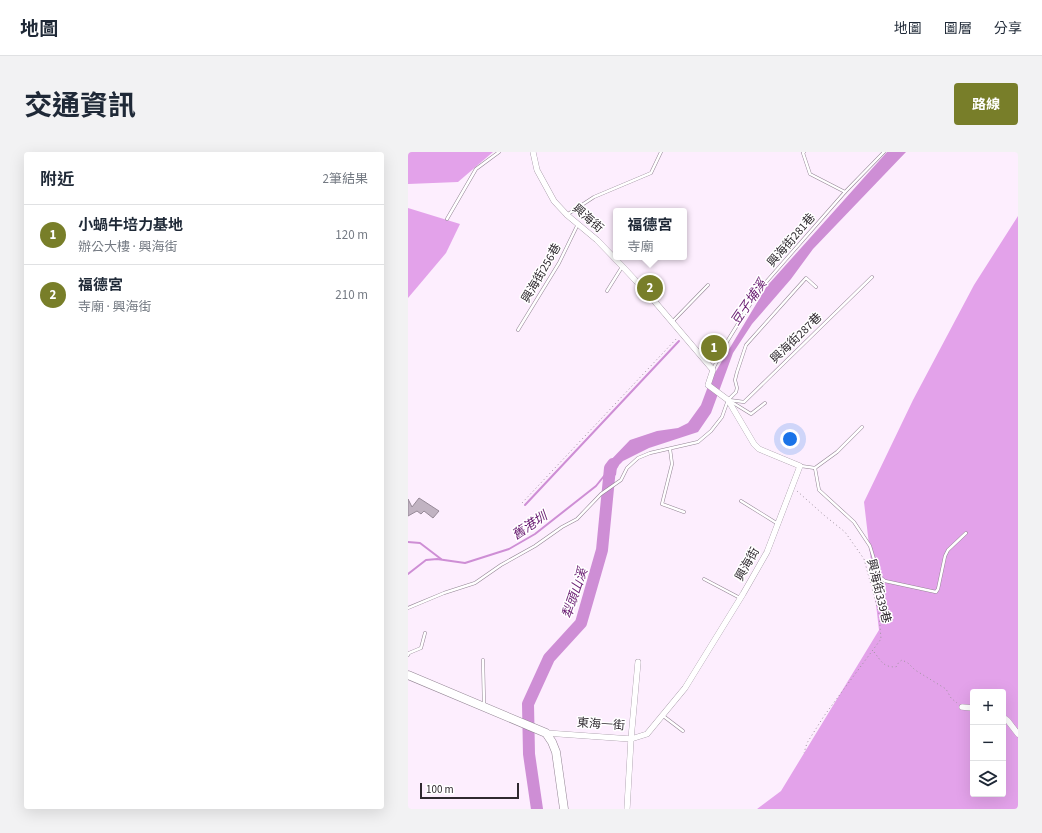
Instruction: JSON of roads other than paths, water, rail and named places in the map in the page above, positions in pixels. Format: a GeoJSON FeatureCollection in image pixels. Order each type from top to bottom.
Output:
{"type":"FeatureCollection","features":[{"type":"Feature","properties":{"kind":"street","name":"興海街"},"geometry":{"type":"LineString","coordinates":[[533,152],[536,170],[554,201],[567,215],[597,240],[613,257]]}},
{"type":"Feature","properties":{"kind":"street","name":"興海街"},"geometry":{"type":"LineString","coordinates":[[616,260],[650,296],[713,370]]}},
{"type":"Feature","properties":{"kind":"street"},"geometry":{"type":"LineString","coordinates":[[713,370],[708,385],[728,400],[754,444],[759,449],[800,466]]}},
{"type":"Feature","properties":{"kind":"street","name":"興海街"},"geometry":{"type":"LineString","coordinates":[[631,739],[647,734],[685,688],[767,552],[800,466]]}},
{"type":"Feature","properties":{"kind":"street"},"geometry":{"type":"LineString","coordinates":[[631,739],[638,662]]}},
{"type":"Feature","properties":{"kind":"street"},"geometry":{"type":"LineString","coordinates":[[408,675],[546,732],[556,752],[564,809]]}},
{"type":"Feature","properties":{"kind":"street"},"geometry":{"type":"LineString","coordinates":[[962,707],[970,708]]}},
{"type":"Feature","properties":{"kind":"street"},"geometry":{"type":"LineString","coordinates":[[1006,720],[1018,734]]}},
{"type":"Feature","properties":{"kind":"street","name":"東海一街"},"geometry":{"type":"LineString","coordinates":[[546,732],[631,739],[627,809]]}},
{"type":"Feature","properties":{"kind":"lane"},"geometry":{"type":"LineString","coordinates":[[448,219],[476,169],[499,152]]}},
{"type":"Feature","properties":{"kind":"lane"},"geometry":{"type":"LineString","coordinates":[[567,215],[594,197],[651,173],[660,152]]}},
{"type":"Feature","properties":{"kind":"lane"},"geometry":{"type":"LineString","coordinates":[[804,152],[803,153],[810,174],[845,192]]}},
{"type":"Feature","properties":{"kind":"lane","name":"興海街281巷"},"geometry":{"type":"LineString","coordinates":[[713,370],[728,340],[759,290],[845,192],[884,152]]}},
{"type":"Feature","properties":{"kind":"lane","name":"興海街256巷"},"geometry":{"type":"LineString","coordinates":[[518,330],[558,263],[579,224]]}},
{"type":"Feature","properties":{"kind":"lane"},"geometry":{"type":"LineString","coordinates":[[607,291],[622,267]]}},
{"type":"Feature","properties":{"kind":"lane","name":"興海街287巷"},"geometry":{"type":"LineString","coordinates":[[728,400],[744,402],[872,277]]}},
{"type":"Feature","properties":{"kind":"lane"},"geometry":{"type":"LineString","coordinates":[[408,608],[444,593],[475,583],[501,565],[535,546],[562,527],[577,519],[601,494],[621,480],[627,468],[638,458],[650,453],[698,442],[711,431],[722,417],[728,400],[736,392],[737,388],[735,380],[746,345],[806,278],[816,287]]}},
{"type":"Feature","properties":{"kind":"lane"},"geometry":{"type":"LineString","coordinates":[[672,323],[708,285]]}},
{"type":"Feature","properties":{"kind":"lane"},"geometry":{"type":"LineString","coordinates":[[728,400],[751,414],[765,403]]}},
{"type":"Feature","properties":{"kind":"lane"},"geometry":{"type":"LineString","coordinates":[[800,466],[815,468],[837,452],[862,427]]}},
{"type":"Feature","properties":{"kind":"lane"},"geometry":{"type":"LineString","coordinates":[[670,449],[672,464],[662,504],[684,512]]}},
{"type":"Feature","properties":{"kind":"lane"},"geometry":{"type":"LineString","coordinates":[[815,468],[819,490],[854,522],[870,546],[880,576],[885,581],[936,592],[938,589],[945,556],[948,550],[966,533]]}},
{"type":"Feature","properties":{"kind":"lane"},"geometry":{"type":"LineString","coordinates":[[741,500],[778,524]]}},
{"type":"Feature","properties":{"kind":"lane"},"geometry":{"type":"LineString","coordinates":[[704,579],[740,598]]}},
{"type":"Feature","properties":{"kind":"lane"},"geometry":{"type":"LineString","coordinates":[[408,655],[409,653],[421,648],[425,633]]}},
{"type":"Feature","properties":{"kind":"lane"},"geometry":{"type":"LineString","coordinates":[[483,660],[485,707]]}},
{"type":"Feature","properties":{"kind":"lane"},"geometry":{"type":"LineString","coordinates":[[662,715],[683,731]]}},
{"type":"Feature","properties":{"kind":"waterway"},"geometry":{"type":"LineString","coordinates":[[525,505],[679,341]]}},
{"type":"Feature","properties":{"kind":"waterway","name":"犁頭山溪"},"geometry":{"type":"LineString","coordinates":[[537,809],[529,754],[528,704],[549,658],[581,623],[602,550],[610,468],[613,464]]}},
{"type":"Feature","properties":{"kind":"waterway","name":"舊港圳"},"geometry":{"type":"LineString","coordinates":[[408,574],[426,560],[437,559],[465,563],[509,549],[535,534],[596,486],[604,476]]}},
{"type":"Feature","properties":{"kind":"waterway","name":"舊港圳"},"geometry":{"type":"LineString","coordinates":[[408,542],[420,543],[441,559]]}},
{"type":"Feature","properties":{"kind":"place","name":"福德宮"},"geometry":{"type":"Point","coordinates":[650,288]}},
{"type":"Feature","properties":{"kind":"place","name":"小蝸牛培力基地"},"geometry":{"type":"Point","coordinates":[714,348]}},
{"type":"Feature","properties":{"kind":"water label","name":"豆子埔溪"},"geometry":{"type":"Point","coordinates":[748,302]}}]}
